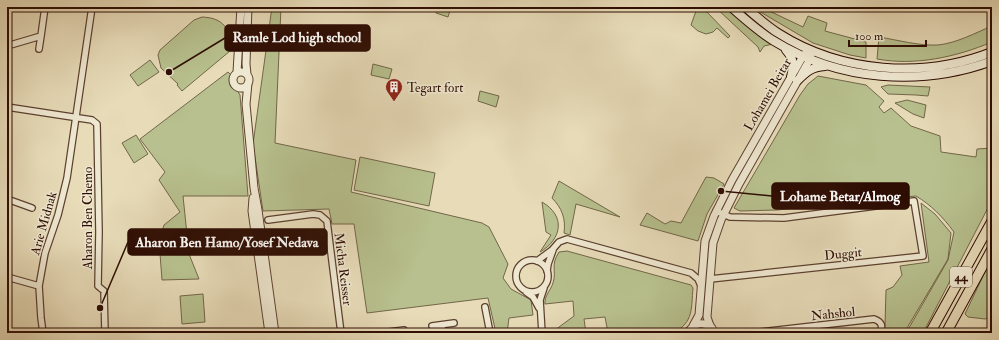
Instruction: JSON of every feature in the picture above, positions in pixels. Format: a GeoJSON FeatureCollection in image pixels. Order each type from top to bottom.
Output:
{"type":"FeatureCollection","features":[{"type":"Feature","properties":{"kind":"highway","name":"44"},"geometry":{"type":"LineString","coordinates":[[930,333],[992,221]]}},
{"type":"Feature","properties":{"kind":"highway","name":"44"},"geometry":{"type":"LineString","coordinates":[[946,333],[992,249]]}},
{"type":"Feature","properties":{"kind":"main road"},"geometry":{"type":"LineString","coordinates":[[731,7],[760,31],[782,46],[806,57],[837,68]]}},
{"type":"Feature","properties":{"kind":"main road"},"geometry":{"type":"LineString","coordinates":[[745,7],[778,33],[811,50],[856,64],[895,68],[928,68],[975,58],[992,52]]}},
{"type":"Feature","properties":{"kind":"main road"},"geometry":{"type":"LineString","coordinates":[[782,46],[790,55],[794,63],[794,79]]}},
{"type":"Feature","properties":{"kind":"main road"},"geometry":{"type":"LineString","coordinates":[[794,79],[812,68],[827,65],[863,74],[912,77],[952,73],[978,67],[992,61]]}},
{"type":"Feature","properties":{"kind":"street"},"geometry":{"type":"LineString","coordinates":[[39,49],[45,7]]}},
{"type":"Feature","properties":{"kind":"street","name":"Arie Midnak"},"geometry":{"type":"LineString","coordinates":[[44,333],[39,286],[45,254],[58,215],[67,178],[92,7]]}},
{"type":"Feature","properties":{"kind":"street"},"geometry":{"type":"LineString","coordinates":[[241,7],[237,72],[233,76],[232,81],[240,88],[246,104]]}},
{"type":"Feature","properties":{"kind":"street"},"geometry":{"type":"LineString","coordinates":[[248,7],[246,64],[249,79],[246,104],[254,188],[275,333]]}},
{"type":"Feature","properties":{"kind":"street"},"geometry":{"type":"LineString","coordinates":[[7,46],[41,36]]}},
{"type":"Feature","properties":{"kind":"street","name":"Lohamei Beitar"},"geometry":{"type":"LineString","coordinates":[[713,331],[707,317],[713,243],[723,215],[794,79],[811,50]]}},
{"type":"Feature","properties":{"kind":"street"},"geometry":{"type":"LineString","coordinates":[[237,72],[242,71],[247,74]]}},
{"type":"Feature","properties":{"kind":"street","name":"Lohamei Beitar"},"geometry":{"type":"LineString","coordinates":[[689,330],[699,315],[705,241],[716,211],[794,79]]}},
{"type":"Feature","properties":{"kind":"street"},"geometry":{"type":"LineString","coordinates":[[240,88],[248,84]]}},
{"type":"Feature","properties":{"kind":"street"},"geometry":{"type":"LineString","coordinates":[[7,107],[75,118]]}},
{"type":"Feature","properties":{"kind":"street","name":"Aharon Ben Chemo"},"geometry":{"type":"LineString","coordinates":[[75,118],[95,121],[98,127],[98,286],[104,291],[105,333]]}},
{"type":"Feature","properties":{"kind":"street"},"geometry":{"type":"LineString","coordinates":[[254,188],[252,211],[268,333]]}},
{"type":"Feature","properties":{"kind":"street"},"geometry":{"type":"LineString","coordinates":[[7,199],[32,208]]}},
{"type":"Feature","properties":{"kind":"street","name":"Duggit"},"geometry":{"type":"LineString","coordinates":[[710,279],[923,256],[914,201],[784,218],[737,217],[723,215]]}},
{"type":"Feature","properties":{"kind":"street"},"geometry":{"type":"LineString","coordinates":[[716,211],[723,215]]}},
{"type":"Feature","properties":{"kind":"street","name":"Micha Reisser"},"geometry":{"type":"LineString","coordinates":[[268,220],[313,214],[320,215],[327,221],[341,333]]}},
{"type":"Feature","properties":{"kind":"street"},"geometry":{"type":"LineString","coordinates":[[537,261],[563,240],[574,240],[691,273],[698,279],[701,286]]}},
{"type":"Feature","properties":{"kind":"street"},"geometry":{"type":"LineString","coordinates":[[543,332],[539,308],[540,296],[548,277],[547,271],[549,259],[555,246]]}},
{"type":"Feature","properties":{"kind":"street"},"geometry":{"type":"LineString","coordinates":[[539,308],[533,297],[518,284],[515,277],[517,270],[525,261],[537,261],[543,265],[547,271]]}},
{"type":"Feature","properties":{"kind":"street"},"geometry":{"type":"LineString","coordinates":[[691,273],[699,270],[703,265]]}},
{"type":"Feature","properties":{"kind":"street"},"geometry":{"type":"LineString","coordinates":[[7,277],[39,286]]}},
{"type":"Feature","properties":{"kind":"street"},"geometry":{"type":"LineString","coordinates":[[525,291],[537,292],[544,287]]}},
{"type":"Feature","properties":{"kind":"street"},"geometry":{"type":"LineString","coordinates":[[486,306],[490,333]]}},
{"type":"Feature","properties":{"kind":"street","name":"Nahshol"},"geometry":{"type":"LineString","coordinates":[[752,333],[874,319],[879,321],[881,324],[882,328],[880,333]]}},
{"type":"Feature","properties":{"kind":"street"},"geometry":{"type":"LineString","coordinates":[[432,326],[454,323]]}},
{"type":"Feature","properties":{"kind":"street"},"geometry":{"type":"LineString","coordinates":[[689,330],[696,324],[705,324],[713,331]]}},
{"type":"Feature","properties":{"kind":"street"},"geometry":{"type":"LineString","coordinates":[[442,325],[444,333]]}},
{"type":"Feature","properties":{"kind":"street"},"geometry":{"type":"LineString","coordinates":[[381,333],[404,330]]}},
{"type":"Feature","properties":{"kind":"green space"},"geometry":{"type":"Polygon","coordinates":[[[272,7],[281,7],[275,143],[356,160],[351,192],[482,223],[489,227],[508,264],[503,278],[511,289],[531,300],[533,315],[509,318],[507,333],[496,333],[488,298],[367,313],[354,224],[332,224],[329,209],[263,211],[253,144],[272,7]]]}},
{"type":"Feature","properties":{"kind":"green space"},"geometry":{"type":"Polygon","coordinates":[[[437,7],[451,7],[448,17],[436,13],[437,7]]]}},
{"type":"Feature","properties":{"kind":"green space"},"geometry":{"type":"Polygon","coordinates":[[[715,7],[726,7],[773,44],[764,46],[760,52],[758,47],[715,7]]]}},
{"type":"Feature","properties":{"kind":"green space"},"geometry":{"type":"Polygon","coordinates":[[[752,7],[761,7],[803,27],[808,16],[827,23],[825,31],[866,42],[866,58],[850,55],[813,43],[752,7]]]}},
{"type":"Feature","properties":{"kind":"green space"},"geometry":{"type":"Polygon","coordinates":[[[699,9],[707,12],[730,36],[728,38],[717,28],[713,32],[706,34],[698,31],[691,25],[696,11],[699,9]]]}},
{"type":"Feature","properties":{"kind":"green space"},"geometry":{"type":"Polygon","coordinates":[[[202,17],[220,22],[227,30],[236,46],[182,91],[177,85],[178,84],[161,68],[158,55],[160,50],[194,20],[202,17]]]}},
{"type":"Feature","properties":{"kind":"green space"},"geometry":{"type":"Polygon","coordinates":[[[992,26],[992,42],[964,52],[921,61],[892,61],[877,59],[879,37],[916,44],[938,45],[959,40],[992,26]]]}},
{"type":"Feature","properties":{"kind":"green space"},"geometry":{"type":"Polygon","coordinates":[[[150,60],[159,72],[138,86],[130,75],[150,60]]]}},
{"type":"Feature","properties":{"kind":"green space"},"geometry":{"type":"Polygon","coordinates":[[[373,64],[392,69],[389,79],[371,75],[373,64]]]}},
{"type":"Feature","properties":{"kind":"green space"},"geometry":{"type":"Polygon","coordinates":[[[228,72],[231,75],[231,84],[240,95],[248,196],[183,196],[189,254],[199,279],[162,280],[159,241],[164,225],[180,212],[159,180],[165,172],[140,139],[228,72]]]}},
{"type":"Feature","properties":{"kind":"green space"},"geometry":{"type":"Polygon","coordinates":[[[818,76],[866,85],[884,101],[879,107],[884,113],[891,108],[911,126],[940,136],[941,152],[976,157],[977,149],[992,148],[992,200],[923,333],[906,333],[948,260],[954,232],[946,221],[927,203],[916,196],[777,210],[740,211],[734,208],[800,95],[808,84],[818,76]]]}},
{"type":"Feature","properties":{"kind":"green space"},"geometry":{"type":"Polygon","coordinates":[[[888,85],[930,87],[928,96],[888,94],[881,87],[888,85]]]}},
{"type":"Feature","properties":{"kind":"green space"},"geometry":{"type":"Polygon","coordinates":[[[480,91],[499,96],[496,107],[478,101],[480,91]]]}},
{"type":"Feature","properties":{"kind":"green space"},"geometry":{"type":"Polygon","coordinates":[[[907,100],[926,105],[924,118],[913,114],[895,103],[907,100]]]}},
{"type":"Feature","properties":{"kind":"green space"},"geometry":{"type":"Polygon","coordinates":[[[136,135],[148,154],[134,163],[122,143],[136,135]]]}},
{"type":"Feature","properties":{"kind":"green space"},"geometry":{"type":"Polygon","coordinates":[[[360,157],[435,173],[429,206],[354,190],[360,157]]]}},
{"type":"Feature","properties":{"kind":"green space"},"geometry":{"type":"Polygon","coordinates":[[[706,177],[714,178],[724,184],[707,214],[698,241],[640,225],[647,213],[665,224],[671,221],[681,223],[706,177]]]}},
{"type":"Feature","properties":{"kind":"green space"},"geometry":{"type":"Polygon","coordinates":[[[559,181],[620,217],[576,204],[570,235],[564,233],[562,214],[552,198],[559,181]]]}},
{"type":"Feature","properties":{"kind":"green space"},"geometry":{"type":"Polygon","coordinates":[[[542,202],[555,214],[558,221],[558,227],[557,234],[553,241],[540,252],[551,235],[546,232],[542,202]]]}},
{"type":"Feature","properties":{"kind":"green space"},"geometry":{"type":"Polygon","coordinates":[[[921,203],[935,214],[951,233],[948,259],[904,333],[882,333],[885,326],[886,290],[893,287],[902,275],[900,266],[929,262],[921,203]]]}},
{"type":"Feature","properties":{"kind":"green space"},"geometry":{"type":"Polygon","coordinates":[[[567,251],[691,285],[693,288],[692,302],[688,319],[685,324],[674,333],[608,333],[605,317],[584,319],[586,333],[551,333],[574,316],[573,301],[545,304],[554,279],[554,265],[556,257],[559,252],[567,251]]]}},
{"type":"Feature","properties":{"kind":"green space"},"geometry":{"type":"Polygon","coordinates":[[[992,257],[991,311],[988,318],[985,319],[968,317],[965,314],[992,257]]]}},
{"type":"Feature","properties":{"kind":"green space"},"geometry":{"type":"Polygon","coordinates":[[[203,294],[205,322],[182,324],[180,296],[203,294]]]}},
{"type":"Feature","properties":{"kind":"place","name":"Ramle Lod high school"},"geometry":{"type":"Point","coordinates":[169,72]}},
{"type":"Feature","properties":{"kind":"place","name":"Tegart fort"},"geometry":{"type":"Point","coordinates":[394,102]}},
{"type":"Feature","properties":{"kind":"place","name":"Lohame Betar/Almog"},"geometry":{"type":"Point","coordinates":[721,191]}},
{"type":"Feature","properties":{"kind":"place","name":"Aharon Ben Hamo/Yosef Nedava"},"geometry":{"type":"Point","coordinates":[100,308]}}]}
